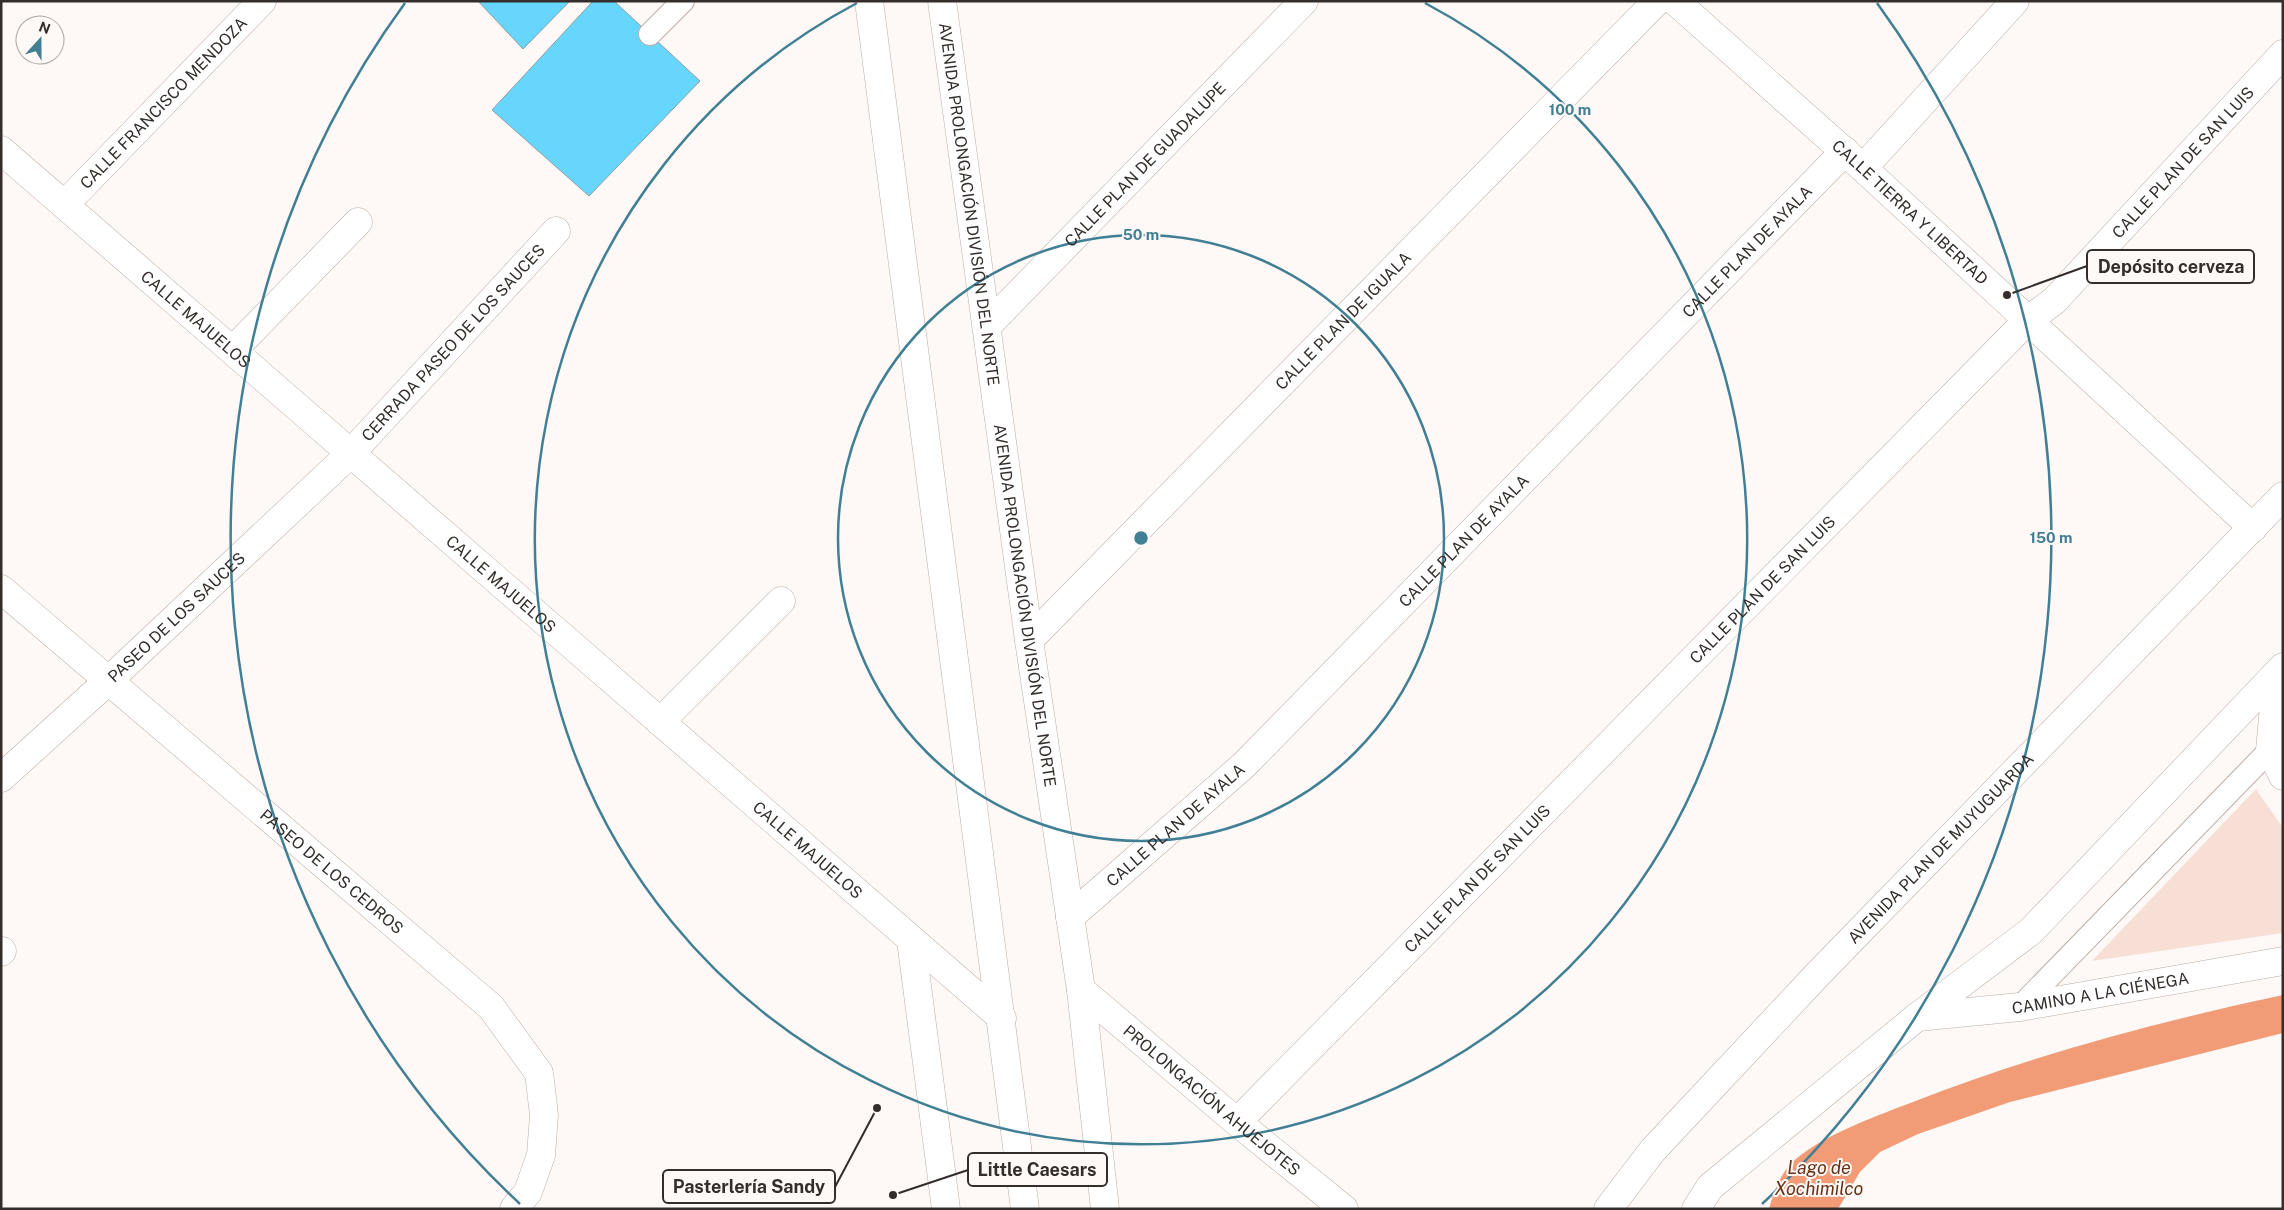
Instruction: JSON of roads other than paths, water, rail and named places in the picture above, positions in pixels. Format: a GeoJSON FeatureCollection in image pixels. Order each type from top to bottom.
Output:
{"type":"FeatureCollection","features":[{"type":"Feature","properties":{"kind":"street","name":"CALLE FRANCISCO MENDOZA"},"geometry":{"type":"LineString","coordinates":[[65,204],[262,1]]}},
{"type":"Feature","properties":{"kind":"street"},"geometry":{"type":"LineString","coordinates":[[869,1],[1002,1018],[1025,1209]]}},
{"type":"Feature","properties":{"kind":"street","name":"AVENIDA PROLONGACIÓN DIVISIÓN DEL NORTE"},"geometry":{"type":"LineString","coordinates":[[942,1],[1029,640],[1081,990],[1104,1209]]}},
{"type":"Feature","properties":{"kind":"street","name":"CALLE PLAN DE GUADALUPE"},"geometry":{"type":"LineString","coordinates":[[986,326],[1304,1]]}},
{"type":"Feature","properties":{"kind":"street","name":"CALLE PLAN DE IGUALA"},"geometry":{"type":"LineString","coordinates":[[1029,640],[1657,1]]}},
{"type":"Feature","properties":{"kind":"street","name":"CALLE TIERRA Y LIBERTAD"},"geometry":{"type":"LineString","coordinates":[[1675,1],[1854,160],[2027,322],[2253,528]]}},
{"type":"Feature","properties":{"kind":"street","name":"CALLE PLAN DE AYALA"},"geometry":{"type":"LineString","coordinates":[[1070,917],[1244,765],[2015,1]]}},
{"type":"Feature","properties":{"kind":"street","name":"CALLE PLAN DE SAN LUIS"},"geometry":{"type":"LineString","coordinates":[[1237,1122],[2027,322],[2054,301],[2283,54]]}},
{"type":"Feature","properties":{"kind":"street","name":"CALLE MAJUELOS"},"geometry":{"type":"LineString","coordinates":[[1,150],[1002,1018]]}},
{"type":"Feature","properties":{"kind":"street"},"geometry":{"type":"LineString","coordinates":[[233,350],[358,222]]}},
{"type":"Feature","properties":{"kind":"street","name":"CERRADA PASEO DE LOS SAUCES"},"geometry":{"type":"LineString","coordinates":[[350,454],[556,231]]}},
{"type":"Feature","properties":{"kind":"street","name":"PASEO DE LOS SAUCES"},"geometry":{"type":"LineString","coordinates":[[1,778],[108,681],[350,454]]}},
{"type":"Feature","properties":{"kind":"street","name":"AVENIDA PLAN DE MUYUGUARDA"},"geometry":{"type":"LineString","coordinates":[[1608,1209],[1653,1150],[1818,974],[2283,496]]}},
{"type":"Feature","properties":{"kind":"street","name":"PASEO DE LOS CEDROS"},"geometry":{"type":"LineString","coordinates":[[1,589],[491,1007],[539,1073],[544,1115],[541,1155],[528,1192],[514,1209]]}},
{"type":"Feature","properties":{"kind":"street"},"geometry":{"type":"LineString","coordinates":[[660,722],[781,601]]}},
{"type":"Feature","properties":{"kind":"street"},"geometry":{"type":"LineString","coordinates":[[1696,1209],[1710,1188],[1917,1017],[2031,931],[2283,667]]}},
{"type":"Feature","properties":{"kind":"street"},"geometry":{"type":"LineString","coordinates":[[2283,682],[2274,707],[2270,750],[2283,776]]}},
{"type":"Feature","properties":{"kind":"street"},"geometry":{"type":"LineString","coordinates":[[911,940],[946,1209]]}},
{"type":"Feature","properties":{"kind":"street","name":"CAMINO A LA CIÉNEGA"},"geometry":{"type":"LineString","coordinates":[[1917,1017],[2020,1007],[2283,961]]}},
{"type":"Feature","properties":{"kind":"street","name":"PROLONGACIÓN AHUEJOTES"},"geometry":{"type":"LineString","coordinates":[[1081,990],[1237,1122],[1344,1209]]}},
{"type":"Feature","properties":{"kind":"lane"},"geometry":{"type":"LineString","coordinates":[[650,34],[683,1]]}},
{"type":"Feature","properties":{"kind":"lane"},"geometry":{"type":"LineString","coordinates":[[2020,1007],[2270,750]]}},
{"type":"Feature","properties":{"kind":"water","name":"Lago de Xochimilco"},"geometry":{"type":"Polygon","coordinates":[[[2283,995],[2283,1033],[2010,1102],[1918,1134],[1880,1152],[1860,1172],[1838,1209],[1769,1209],[1780,1179],[1794,1160],[1826,1139],[1870,1119],[2004,1069],[2096,1041],[2189,1016],[2283,995]]]}},
{"type":"Feature","properties":{"kind":"place","name":"Depósito cerveza"},"geometry":{"type":"Point","coordinates":[2007,295]}},
{"type":"Feature","properties":{"kind":"place","name":"Pasterlería Sandy"},"geometry":{"type":"Point","coordinates":[877,1108]}},
{"type":"Feature","properties":{"kind":"place","name":"Little Caesars"},"geometry":{"type":"Point","coordinates":[893,1195]}}]}
